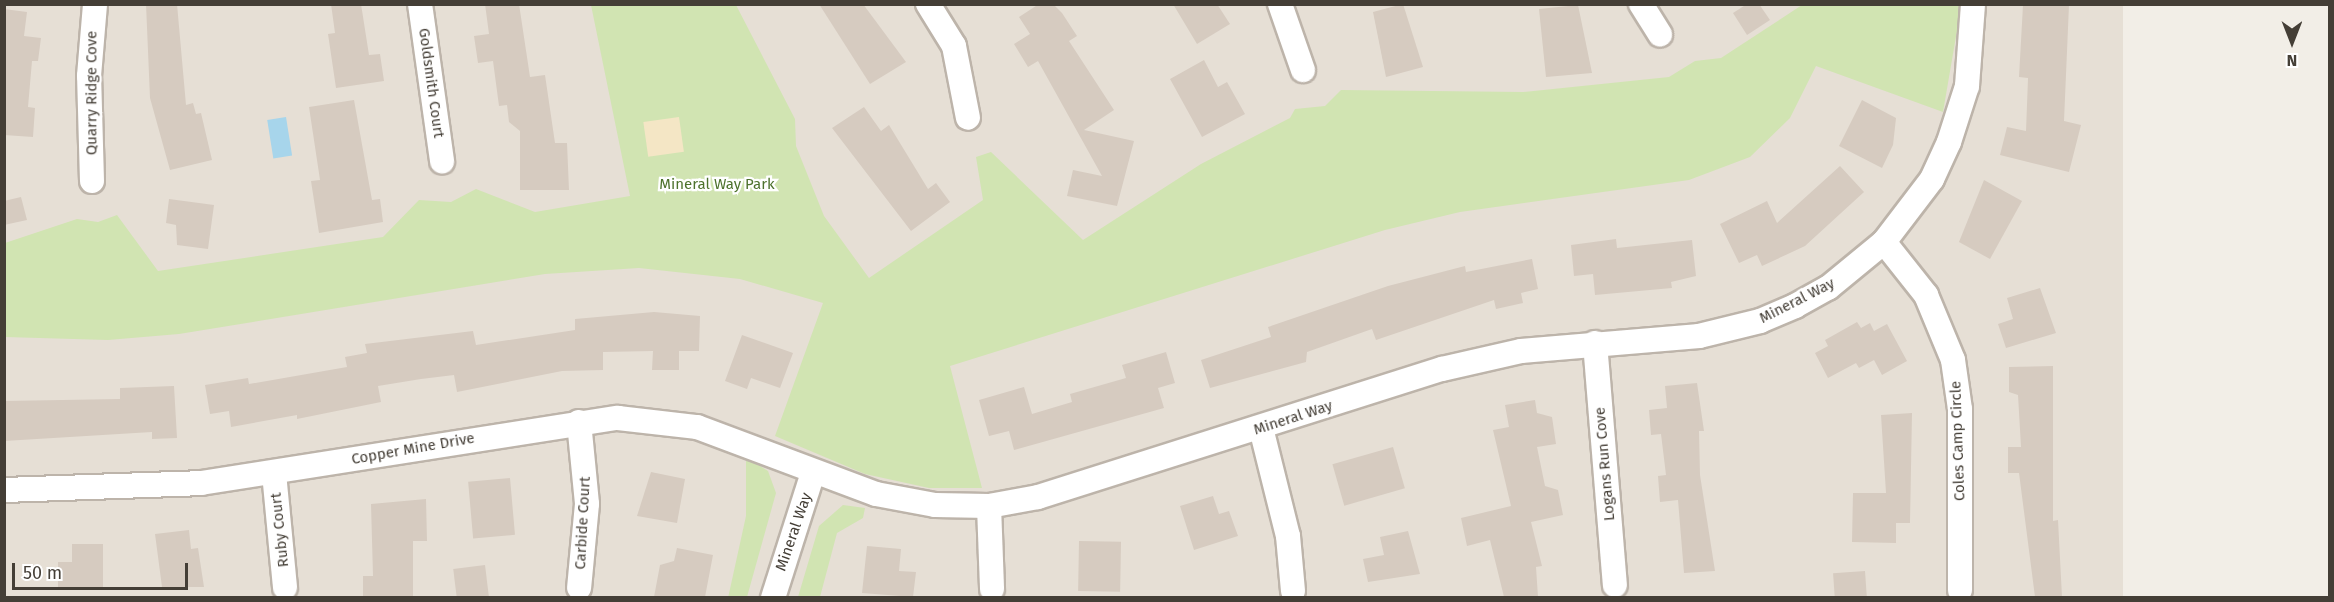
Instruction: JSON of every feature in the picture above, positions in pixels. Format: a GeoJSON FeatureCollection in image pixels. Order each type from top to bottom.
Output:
{"type":"FeatureCollection","features":[{"type":"Feature","properties":{"kind":"street","name":"Quarry Ridge Cove"},"geometry":{"type":"LineString","coordinates":[[92,181],[89,76],[95,4]]}},
{"type":"Feature","properties":{"kind":"street","name":"Goldsmith Court"},"geometry":{"type":"LineString","coordinates":[[420,4],[442,161]]}},
{"type":"Feature","properties":{"kind":"street"},"geometry":{"type":"LineString","coordinates":[[928,4],[954,46],[968,118]]}},
{"type":"Feature","properties":{"kind":"street"},"geometry":{"type":"LineString","coordinates":[[1280,4],[1303,70]]}},
{"type":"Feature","properties":{"kind":"street"},"geometry":{"type":"LineString","coordinates":[[1641,4],[1660,35]]}},
{"type":"Feature","properties":{"kind":"street","name":"Mineral Way"},"geometry":{"type":"LineString","coordinates":[[773,597],[813,474],[905,500],[989,506],[1038,497],[1442,369],[1521,351],[1699,336],[1760,321],[1828,288],[1884,242],[1932,179],[1948,142],[1967,86],[1973,4]]}},
{"type":"Feature","properties":{"kind":"street","name":"Coles Camp Circle"},"geometry":{"type":"LineString","coordinates":[[1884,242],[1926,295],[1953,360],[1960,409],[1960,590]]}},
{"type":"Feature","properties":{"kind":"street","name":"Logans Run Cove"},"geometry":{"type":"LineString","coordinates":[[1595,343],[1615,585]]}},
{"type":"Feature","properties":{"kind":"street","name":"Copper Mine Drive"},"geometry":{"type":"LineString","coordinates":[[4,490],[128,489],[274,473],[579,422],[618,418],[697,427],[813,474]]}},
{"type":"Feature","properties":{"kind":"street","name":"Carbide Court"},"geometry":{"type":"LineString","coordinates":[[579,422],[587,504],[579,588]]}},
{"type":"Feature","properties":{"kind":"street"},"geometry":{"type":"LineString","coordinates":[[1261,428],[1288,536],[1293,591]]}},
{"type":"Feature","properties":{"kind":"street","name":"Ruby Court"},"geometry":{"type":"LineString","coordinates":[[274,473],[285,587]]}},
{"type":"Feature","properties":{"kind":"street"},"geometry":{"type":"LineString","coordinates":[[989,506],[992,589]]}},
{"type":"Feature","properties":{"kind":"shaded area"},"geometry":{"type":"Polygon","coordinates":[[[4,5],[2123,5],[2123,597],[4,597],[4,5]]]}},
{"type":"Feature","properties":{"kind":"green space","name":"Mineral Way Park"},"geometry":{"type":"Polygon","coordinates":[[[591,5],[736,5],[795,119],[796,146],[824,216],[869,278],[983,200],[976,157],[991,152],[1083,240],[1201,164],[1290,118],[1295,109],[1325,106],[1341,90],[1523,92],[1669,77],[1695,61],[1721,58],[1802,5],[1959,5],[1959,19],[1943,112],[1816,66],[1790,118],[1750,157],[1689,180],[1460,212],[1385,230],[950,366],[982,488],[929,488],[865,474],[775,436],[823,303],[740,279],[639,268],[545,274],[179,334],[108,340],[5,337],[5,243],[77,219],[98,222],[117,215],[158,271],[383,237],[419,200],[451,202],[476,189],[535,212],[630,196],[591,5]]]}},
{"type":"Feature","properties":{"kind":"green space"},"geometry":{"type":"Polygon","coordinates":[[[746,457],[768,471],[776,493],[747,597],[728,598],[746,516],[746,457]]]}},
{"type":"Feature","properties":{"kind":"green space"},"geometry":{"type":"Polygon","coordinates":[[[843,505],[865,508],[863,518],[837,533],[820,597],[798,597],[819,526],[843,505]]]}},
{"type":"Feature","properties":{"kind":"sand"},"geometry":{"type":"Polygon","coordinates":[[[679,117],[684,152],[648,157],[643,122],[679,117]]]}},
{"type":"Feature","properties":{"kind":"water"},"geometry":{"type":"Polygon","coordinates":[[[286,117],[292,156],[273,158],[267,120],[286,117]]]}},
{"type":"Feature","properties":{"kind":"building"},"geometry":{"type":"Polygon","coordinates":[[[146,4],[177,4],[186,105],[193,103],[196,114],[201,113],[212,160],[170,170],[150,98],[146,4]]]}},
{"type":"Feature","properties":{"kind":"building"},"geometry":{"type":"Polygon","coordinates":[[[331,4],[361,4],[369,55],[380,54],[384,81],[336,88],[328,34],[335,33],[331,4]]]}},
{"type":"Feature","properties":{"kind":"building"},"geometry":{"type":"Polygon","coordinates":[[[485,4],[519,4],[530,77],[545,75],[555,143],[567,143],[569,190],[520,190],[520,131],[509,122],[507,105],[499,106],[493,61],[478,63],[474,36],[489,34],[485,4]]]}},
{"type":"Feature","properties":{"kind":"building"},"geometry":{"type":"Polygon","coordinates":[[[819,4],[863,4],[906,62],[870,84],[819,4]]]}},
{"type":"Feature","properties":{"kind":"building"},"geometry":{"type":"Polygon","coordinates":[[[1039,4],[1053,4],[1062,13],[1077,36],[1069,41],[1114,110],[1084,130],[1134,141],[1117,206],[1067,196],[1073,170],[1102,176],[1038,61],[1028,67],[1014,44],[1030,34],[1019,17],[1039,4]]]}},
{"type":"Feature","properties":{"kind":"building"},"geometry":{"type":"Polygon","coordinates":[[[1173,4],[1217,4],[1230,24],[1197,44],[1173,4]]]}},
{"type":"Feature","properties":{"kind":"building"},"geometry":{"type":"Polygon","coordinates":[[[1403,4],[1423,67],[1386,77],[1373,12],[1403,4]]]}},
{"type":"Feature","properties":{"kind":"building"},"geometry":{"type":"Polygon","coordinates":[[[1747,4],[1759,4],[1770,20],[1747,35],[1733,13],[1747,4]]]}},
{"type":"Feature","properties":{"kind":"building"},"geometry":{"type":"Polygon","coordinates":[[[1578,5],[1592,73],[1546,77],[1539,9],[1578,5]]]}},
{"type":"Feature","properties":{"kind":"building"},"geometry":{"type":"Polygon","coordinates":[[[2023,5],[2069,5],[2064,121],[2081,125],[2069,172],[2000,155],[2007,127],[2026,131],[2028,78],[2019,77],[2023,5]]]}},
{"type":"Feature","properties":{"kind":"building"},"geometry":{"type":"Polygon","coordinates":[[[4,9],[27,12],[24,36],[41,38],[38,61],[32,61],[28,107],[35,108],[33,137],[4,135],[4,9]]]}},
{"type":"Feature","properties":{"kind":"building"},"geometry":{"type":"Polygon","coordinates":[[[1204,60],[1218,87],[1227,82],[1245,114],[1202,137],[1170,79],[1204,60]]]}},
{"type":"Feature","properties":{"kind":"building"},"geometry":{"type":"Polygon","coordinates":[[[354,100],[372,200],[380,199],[383,222],[319,233],[311,181],[320,180],[309,107],[354,100]]]}},
{"type":"Feature","properties":{"kind":"building"},"geometry":{"type":"Polygon","coordinates":[[[1862,100],[1896,118],[1893,145],[1882,168],[1839,146],[1862,100]]]}},
{"type":"Feature","properties":{"kind":"building"},"geometry":{"type":"Polygon","coordinates":[[[864,107],[881,131],[889,125],[928,189],[936,183],[950,202],[911,231],[832,128],[864,107]]]}},
{"type":"Feature","properties":{"kind":"building"},"geometry":{"type":"Polygon","coordinates":[[[1840,166],[1864,192],[1805,246],[1762,266],[1757,255],[1739,263],[1720,224],[1767,201],[1777,223],[1840,166]]]}},
{"type":"Feature","properties":{"kind":"building"},"geometry":{"type":"Polygon","coordinates":[[[1984,180],[2022,201],[1990,259],[1959,242],[1984,180]]]}},
{"type":"Feature","properties":{"kind":"building"},"geometry":{"type":"Polygon","coordinates":[[[21,197],[27,220],[4,225],[4,201],[21,197]]]}},
{"type":"Feature","properties":{"kind":"building"},"geometry":{"type":"Polygon","coordinates":[[[169,199],[214,205],[208,249],[177,245],[176,225],[166,223],[169,199]]]}},
{"type":"Feature","properties":{"kind":"building"},"geometry":{"type":"Polygon","coordinates":[[[1616,239],[1617,248],[1692,240],[1696,276],[1671,282],[1672,288],[1595,295],[1593,274],[1574,276],[1571,245],[1616,239]]]}},
{"type":"Feature","properties":{"kind":"building"},"geometry":{"type":"Polygon","coordinates":[[[1532,259],[1538,289],[1521,293],[1523,303],[1496,309],[1494,300],[1376,340],[1372,329],[1307,352],[1306,362],[1210,388],[1201,360],[1271,337],[1268,327],[1388,286],[1465,266],[1466,272],[1532,259]]]}},
{"type":"Feature","properties":{"kind":"building"},"geometry":{"type":"Polygon","coordinates":[[[2040,288],[2056,333],[2006,348],[1998,324],[2013,319],[2007,298],[2040,288]]]}},
{"type":"Feature","properties":{"kind":"building"},"geometry":{"type":"Polygon","coordinates":[[[654,312],[700,316],[699,351],[679,351],[679,370],[652,370],[653,351],[603,352],[603,370],[562,371],[457,392],[454,375],[421,379],[378,386],[381,402],[297,419],[297,415],[231,427],[229,411],[210,414],[205,385],[248,378],[249,384],[347,367],[345,357],[367,353],[365,344],[473,331],[476,345],[575,330],[575,319],[654,312]]]}},
{"type":"Feature","properties":{"kind":"building"},"geometry":{"type":"Polygon","coordinates":[[[1857,322],[1861,328],[1870,323],[1874,331],[1887,324],[1907,361],[1882,375],[1874,360],[1859,368],[1856,363],[1828,378],[1815,353],[1828,346],[1825,340],[1857,322]]]}},
{"type":"Feature","properties":{"kind":"building"},"geometry":{"type":"Polygon","coordinates":[[[742,335],[793,353],[780,388],[751,378],[747,389],[725,381],[742,335]]]}},
{"type":"Feature","properties":{"kind":"building"},"geometry":{"type":"Polygon","coordinates":[[[1166,352],[1175,383],[1158,388],[1164,408],[1014,450],[1009,431],[989,436],[979,400],[1024,387],[1032,414],[1072,402],[1070,394],[1126,378],[1122,365],[1166,352]]]}},
{"type":"Feature","properties":{"kind":"building"},"geometry":{"type":"Polygon","coordinates":[[[2053,366],[2053,521],[2058,520],[2062,597],[2035,597],[2019,473],[2008,473],[2008,447],[2021,447],[2018,395],[2009,392],[2009,367],[2053,366]]]}},
{"type":"Feature","properties":{"kind":"building"},"geometry":{"type":"Polygon","coordinates":[[[1697,383],[1704,431],[1699,431],[1700,475],[1715,571],[1684,573],[1678,500],[1660,502],[1658,476],[1666,475],[1661,434],[1651,435],[1649,410],[1667,408],[1665,386],[1697,383]]]}},
{"type":"Feature","properties":{"kind":"building"},"geometry":{"type":"Polygon","coordinates":[[[174,386],[177,438],[152,439],[152,432],[4,441],[4,401],[120,399],[120,388],[174,386]]]}},
{"type":"Feature","properties":{"kind":"building"},"geometry":{"type":"Polygon","coordinates":[[[1535,400],[1537,413],[1552,417],[1556,444],[1537,447],[1545,486],[1558,490],[1563,515],[1531,522],[1542,566],[1536,567],[1538,597],[1504,597],[1490,540],[1467,546],[1461,518],[1511,506],[1493,430],[1509,427],[1505,405],[1535,400]]]}},
{"type":"Feature","properties":{"kind":"building"},"geometry":{"type":"Polygon","coordinates":[[[1912,413],[1910,523],[1896,523],[1896,543],[1852,542],[1853,493],[1886,493],[1881,415],[1912,413]]]}},
{"type":"Feature","properties":{"kind":"building"},"geometry":{"type":"Polygon","coordinates":[[[1393,447],[1405,488],[1344,506],[1332,464],[1393,447]]]}},
{"type":"Feature","properties":{"kind":"building"},"geometry":{"type":"Polygon","coordinates":[[[651,472],[685,479],[677,523],[637,516],[651,472]]]}},
{"type":"Feature","properties":{"kind":"building"},"geometry":{"type":"Polygon","coordinates":[[[510,478],[515,535],[473,538],[468,482],[510,478]]]}},
{"type":"Feature","properties":{"kind":"building"},"geometry":{"type":"Polygon","coordinates":[[[1213,496],[1219,514],[1229,511],[1238,536],[1194,550],[1180,506],[1213,496]]]}},
{"type":"Feature","properties":{"kind":"building"},"geometry":{"type":"Polygon","coordinates":[[[426,499],[427,541],[413,541],[413,597],[363,597],[363,576],[373,576],[371,504],[426,499]]]}},
{"type":"Feature","properties":{"kind":"building"},"geometry":{"type":"Polygon","coordinates":[[[189,530],[191,549],[198,548],[204,587],[162,587],[155,534],[189,530]]]}},
{"type":"Feature","properties":{"kind":"building"},"geometry":{"type":"Polygon","coordinates":[[[1408,531],[1420,574],[1368,582],[1363,559],[1384,555],[1380,537],[1408,531]]]}},
{"type":"Feature","properties":{"kind":"building"},"geometry":{"type":"Polygon","coordinates":[[[1079,541],[1121,542],[1120,592],[1078,591],[1079,541]]]}},
{"type":"Feature","properties":{"kind":"building"},"geometry":{"type":"Polygon","coordinates":[[[72,544],[103,544],[103,587],[58,587],[58,562],[72,562],[72,544]]]}},
{"type":"Feature","properties":{"kind":"building"},"geometry":{"type":"Polygon","coordinates":[[[867,546],[901,549],[899,571],[916,572],[913,597],[862,593],[867,546]]]}},
{"type":"Feature","properties":{"kind":"building"},"geometry":{"type":"Polygon","coordinates":[[[677,548],[713,555],[705,597],[654,597],[660,565],[674,561],[677,548]]]}},
{"type":"Feature","properties":{"kind":"building"},"geometry":{"type":"Polygon","coordinates":[[[485,565],[489,597],[457,598],[453,569],[485,565]]]}},
{"type":"Feature","properties":{"kind":"building"},"geometry":{"type":"Polygon","coordinates":[[[1865,571],[1867,597],[1835,598],[1833,573],[1865,571]]]}}]}
